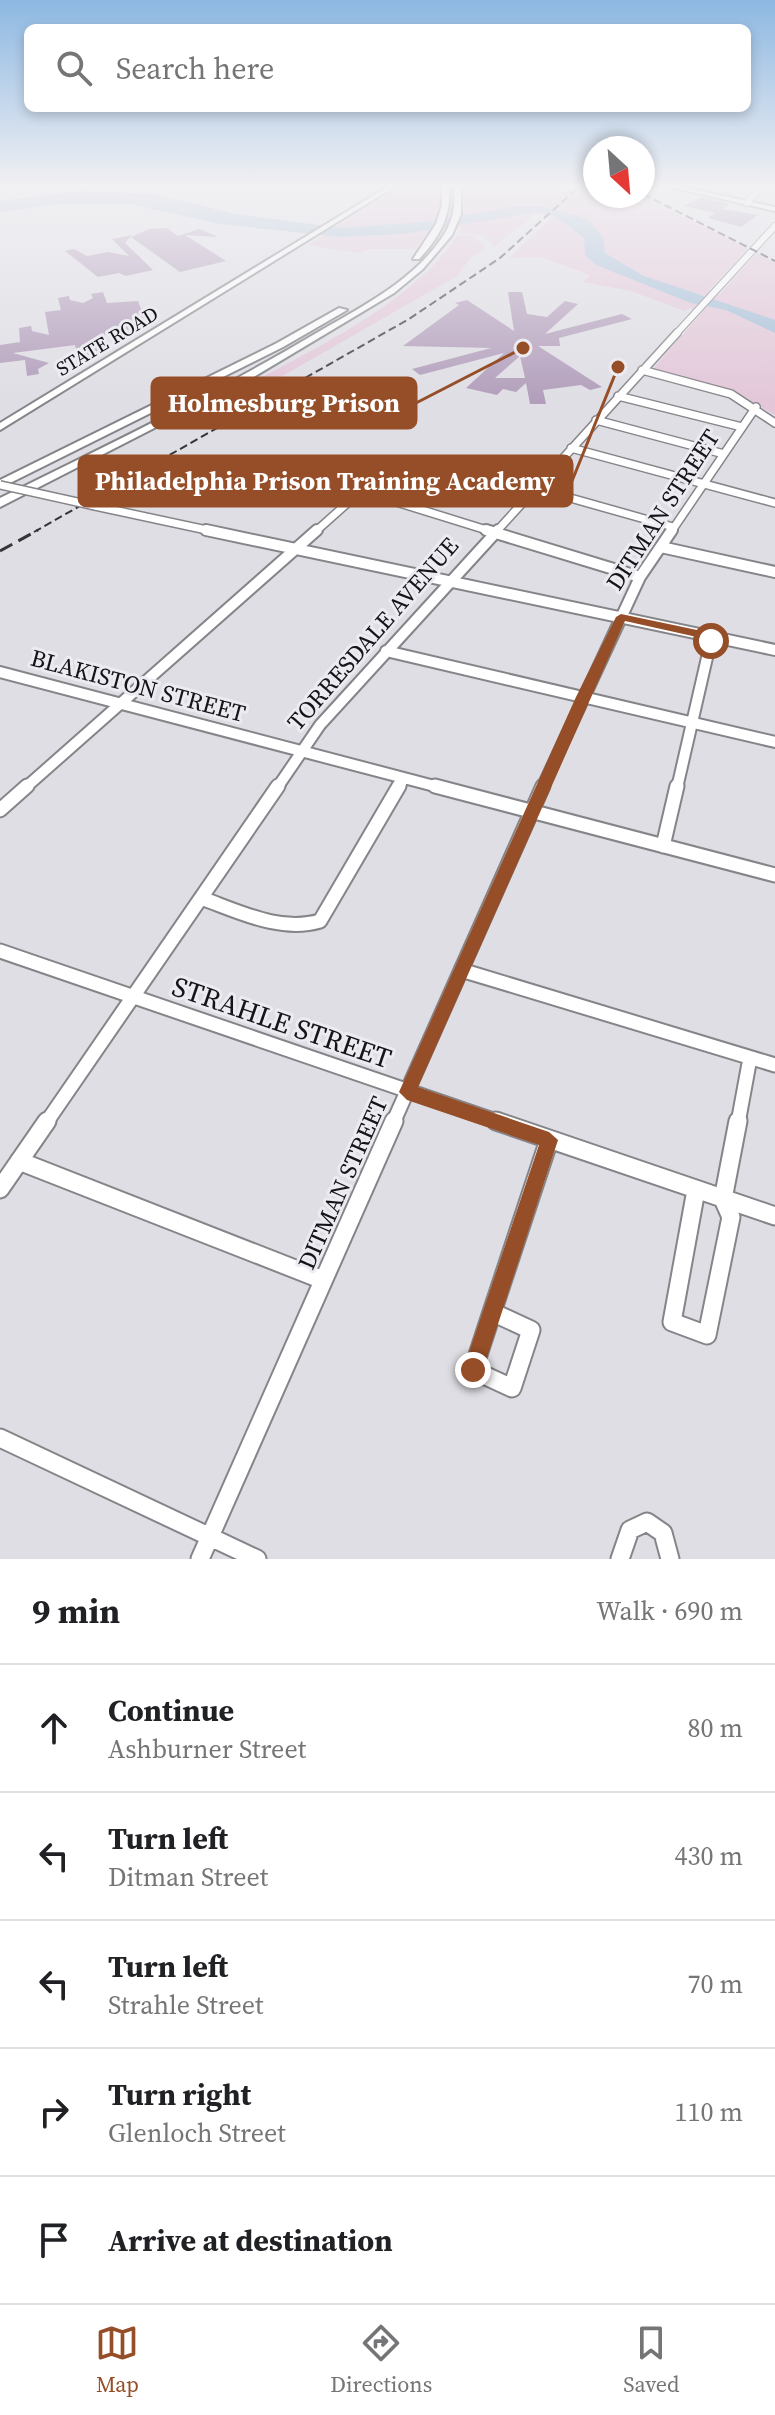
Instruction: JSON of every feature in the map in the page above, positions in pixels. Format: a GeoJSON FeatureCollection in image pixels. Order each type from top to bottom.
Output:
{"type":"FeatureCollection","features":[{"type":"Feature","properties":{"kind":"highway"},"geometry":{"type":"LineString","coordinates":[[0,485],[323,321],[385,282],[413,257]]}},
{"type":"Feature","properties":{"kind":"highway"},"geometry":{"type":"LineString","coordinates":[[0,503],[290,354],[384,295],[430,257]]}},
{"type":"Feature","properties":{"kind":"main road","name":"STATE ROAD"},"geometry":{"type":"LineString","coordinates":[[0,427],[277,257]]}},
{"type":"Feature","properties":{"kind":"street","name":"TORRESDALE AVENUE"},"geometry":{"type":"LineString","coordinates":[[0,1189],[328,715],[747,257]]}},
{"type":"Feature","properties":{"kind":"street"},"geometry":{"type":"LineString","coordinates":[[642,370],[716,389],[756,407],[775,423]]}},
{"type":"Feature","properties":{"kind":"street"},"geometry":{"type":"LineString","coordinates":[[618,396],[742,427]]}},
{"type":"Feature","properties":{"kind":"street","name":"DITMAN STREET"},"geometry":{"type":"LineString","coordinates":[[200,1559],[582,697],[640,577],[756,407]]}},
{"type":"Feature","properties":{"kind":"street"},"geometry":{"type":"LineString","coordinates":[[596,420],[724,454]]}},
{"type":"Feature","properties":{"kind":"street"},"geometry":{"type":"LineString","coordinates":[[571,448],[775,503]]}},
{"type":"Feature","properties":{"kind":"street"},"geometry":{"type":"LineString","coordinates":[[0,485],[775,650]]}},
{"type":"Feature","properties":{"kind":"street"},"geometry":{"type":"LineString","coordinates":[[535,488],[673,527]]}},
{"type":"Feature","properties":{"kind":"street"},"geometry":{"type":"LineString","coordinates":[[0,810],[362,491],[640,577]]}},
{"type":"Feature","properties":{"kind":"street"},"geometry":{"type":"LineString","coordinates":[[661,547],[775,572]]}},
{"type":"Feature","properties":{"kind":"street"},"geometry":{"type":"LineString","coordinates":[[663,846],[712,636]]}},
{"type":"Feature","properties":{"kind":"street"},"geometry":{"type":"LineString","coordinates":[[386,651],[775,742]]}},
{"type":"Feature","properties":{"kind":"street","name":"BLAKISTON STREET"},"geometry":{"type":"LineString","coordinates":[[0,672],[775,875]]}},
{"type":"Feature","properties":{"kind":"street"},"geometry":{"type":"LineString","coordinates":[[201,898],[298,927],[312,925],[326,914],[404,778]]}},
{"type":"Feature","properties":{"kind":"street","name":"STRAHLE STREET"},"geometry":{"type":"LineString","coordinates":[[0,951],[775,1216]]}},
{"type":"Feature","properties":{"kind":"street"},"geometry":{"type":"LineString","coordinates":[[461,970],[775,1065]]}},
{"type":"Feature","properties":{"kind":"street"},"geometry":{"type":"LineString","coordinates":[[696,1190],[672,1322],[707,1335],[731,1217],[723,1199],[750,1058]]}},
{"type":"Feature","properties":{"kind":"street"},"geometry":{"type":"LineString","coordinates":[[492,1312],[531,1330],[512,1388],[473,1370],[492,1312],[549,1140]]}},
{"type":"Feature","properties":{"kind":"street"},"geometry":{"type":"LineString","coordinates":[[19,1161],[323,1280]]}},
{"type":"Feature","properties":{"kind":"street"},"geometry":{"type":"LineString","coordinates":[[0,1438],[257,1559]]}},
{"type":"Feature","properties":{"kind":"street"},"geometry":{"type":"LineString","coordinates":[[620,1559],[627,1533],[636,1524],[647,1522],[663,1533],[670,1559]]}},
{"type":"Feature","properties":{"kind":"shaded area"},"geometry":{"type":"Polygon","coordinates":[[[471,257],[457,276],[237,402],[229,394],[354,326],[415,283],[439,259],[471,257]]]}},
{"type":"Feature","properties":{"kind":"shaded area"},"geometry":{"type":"Polygon","coordinates":[[[510,257],[741,257],[709,290],[720,294],[754,257],[764,257],[775,263],[775,415],[730,390],[653,369],[702,312],[690,308],[684,311],[631,291],[583,282],[590,275],[541,257],[509,258],[510,257]]]}},
{"type":"Feature","properties":{"kind":"water"},"geometry":{"type":"Polygon","coordinates":[[[587,257],[611,257],[644,276],[775,320],[775,333],[726,310],[691,303],[596,265],[587,257]]]}},
{"type":"Feature","properties":{"kind":"building"},"geometry":{"type":"Polygon","coordinates":[[[72,257],[139,257],[153,270],[126,276],[119,273],[98,277],[72,257]]]}},
{"type":"Feature","properties":{"kind":"building"},"geometry":{"type":"Polygon","coordinates":[[[159,257],[219,257],[226,261],[180,272],[159,257]]]}},
{"type":"Feature","properties":{"kind":"building"},"geometry":{"type":"Polygon","coordinates":[[[103,292],[107,303],[138,301],[144,317],[157,320],[144,328],[105,332],[107,350],[80,366],[75,345],[13,353],[49,363],[38,369],[39,374],[27,376],[25,360],[0,363],[0,345],[20,342],[19,328],[31,326],[32,331],[49,335],[45,312],[61,310],[58,298],[69,296],[70,300],[83,303],[93,298],[91,294],[103,292]]]}},
{"type":"Feature","properties":{"kind":"building"},"geometry":{"type":"Polygon","coordinates":[[[508,292],[522,292],[527,314],[547,317],[565,301],[578,304],[545,334],[622,314],[632,319],[559,338],[560,346],[538,346],[602,387],[590,390],[581,385],[543,390],[546,404],[530,404],[526,383],[516,392],[503,389],[497,395],[466,388],[504,353],[420,375],[412,369],[491,348],[403,346],[459,305],[455,303],[467,300],[514,331],[508,292]],[[520,356],[495,378],[525,378],[520,356]]]}},
{"type":"Feature","properties":{"kind":"railway"},"geometry":{"type":"LineString","coordinates":[[34,532],[409,319],[501,257]]}},
{"type":"Feature","properties":{"kind":"railway"},"geometry":{"type":"LineString","coordinates":[[767,257],[775,261]]}},
{"type":"Feature","properties":{"kind":"railway"},"geometry":{"type":"LineString","coordinates":[[0,551],[38,530]]}},
{"type":"Feature","properties":{"kind":"place","name":"Holmesburg Prison"},"geometry":{"type":"Point","coordinates":[523,348]}},
{"type":"Feature","properties":{"kind":"place","name":"Philadelphia Prison Training Academy"},"geometry":{"type":"Point","coordinates":[618,367]}},
{"type":"Feature","properties":{"kind":"route"},"geometry":{"type":"LineString","coordinates":[[473,1370],[549,1140],[407,1092],[582,697],[621,617],[712,636],[711,641]]}}]}
